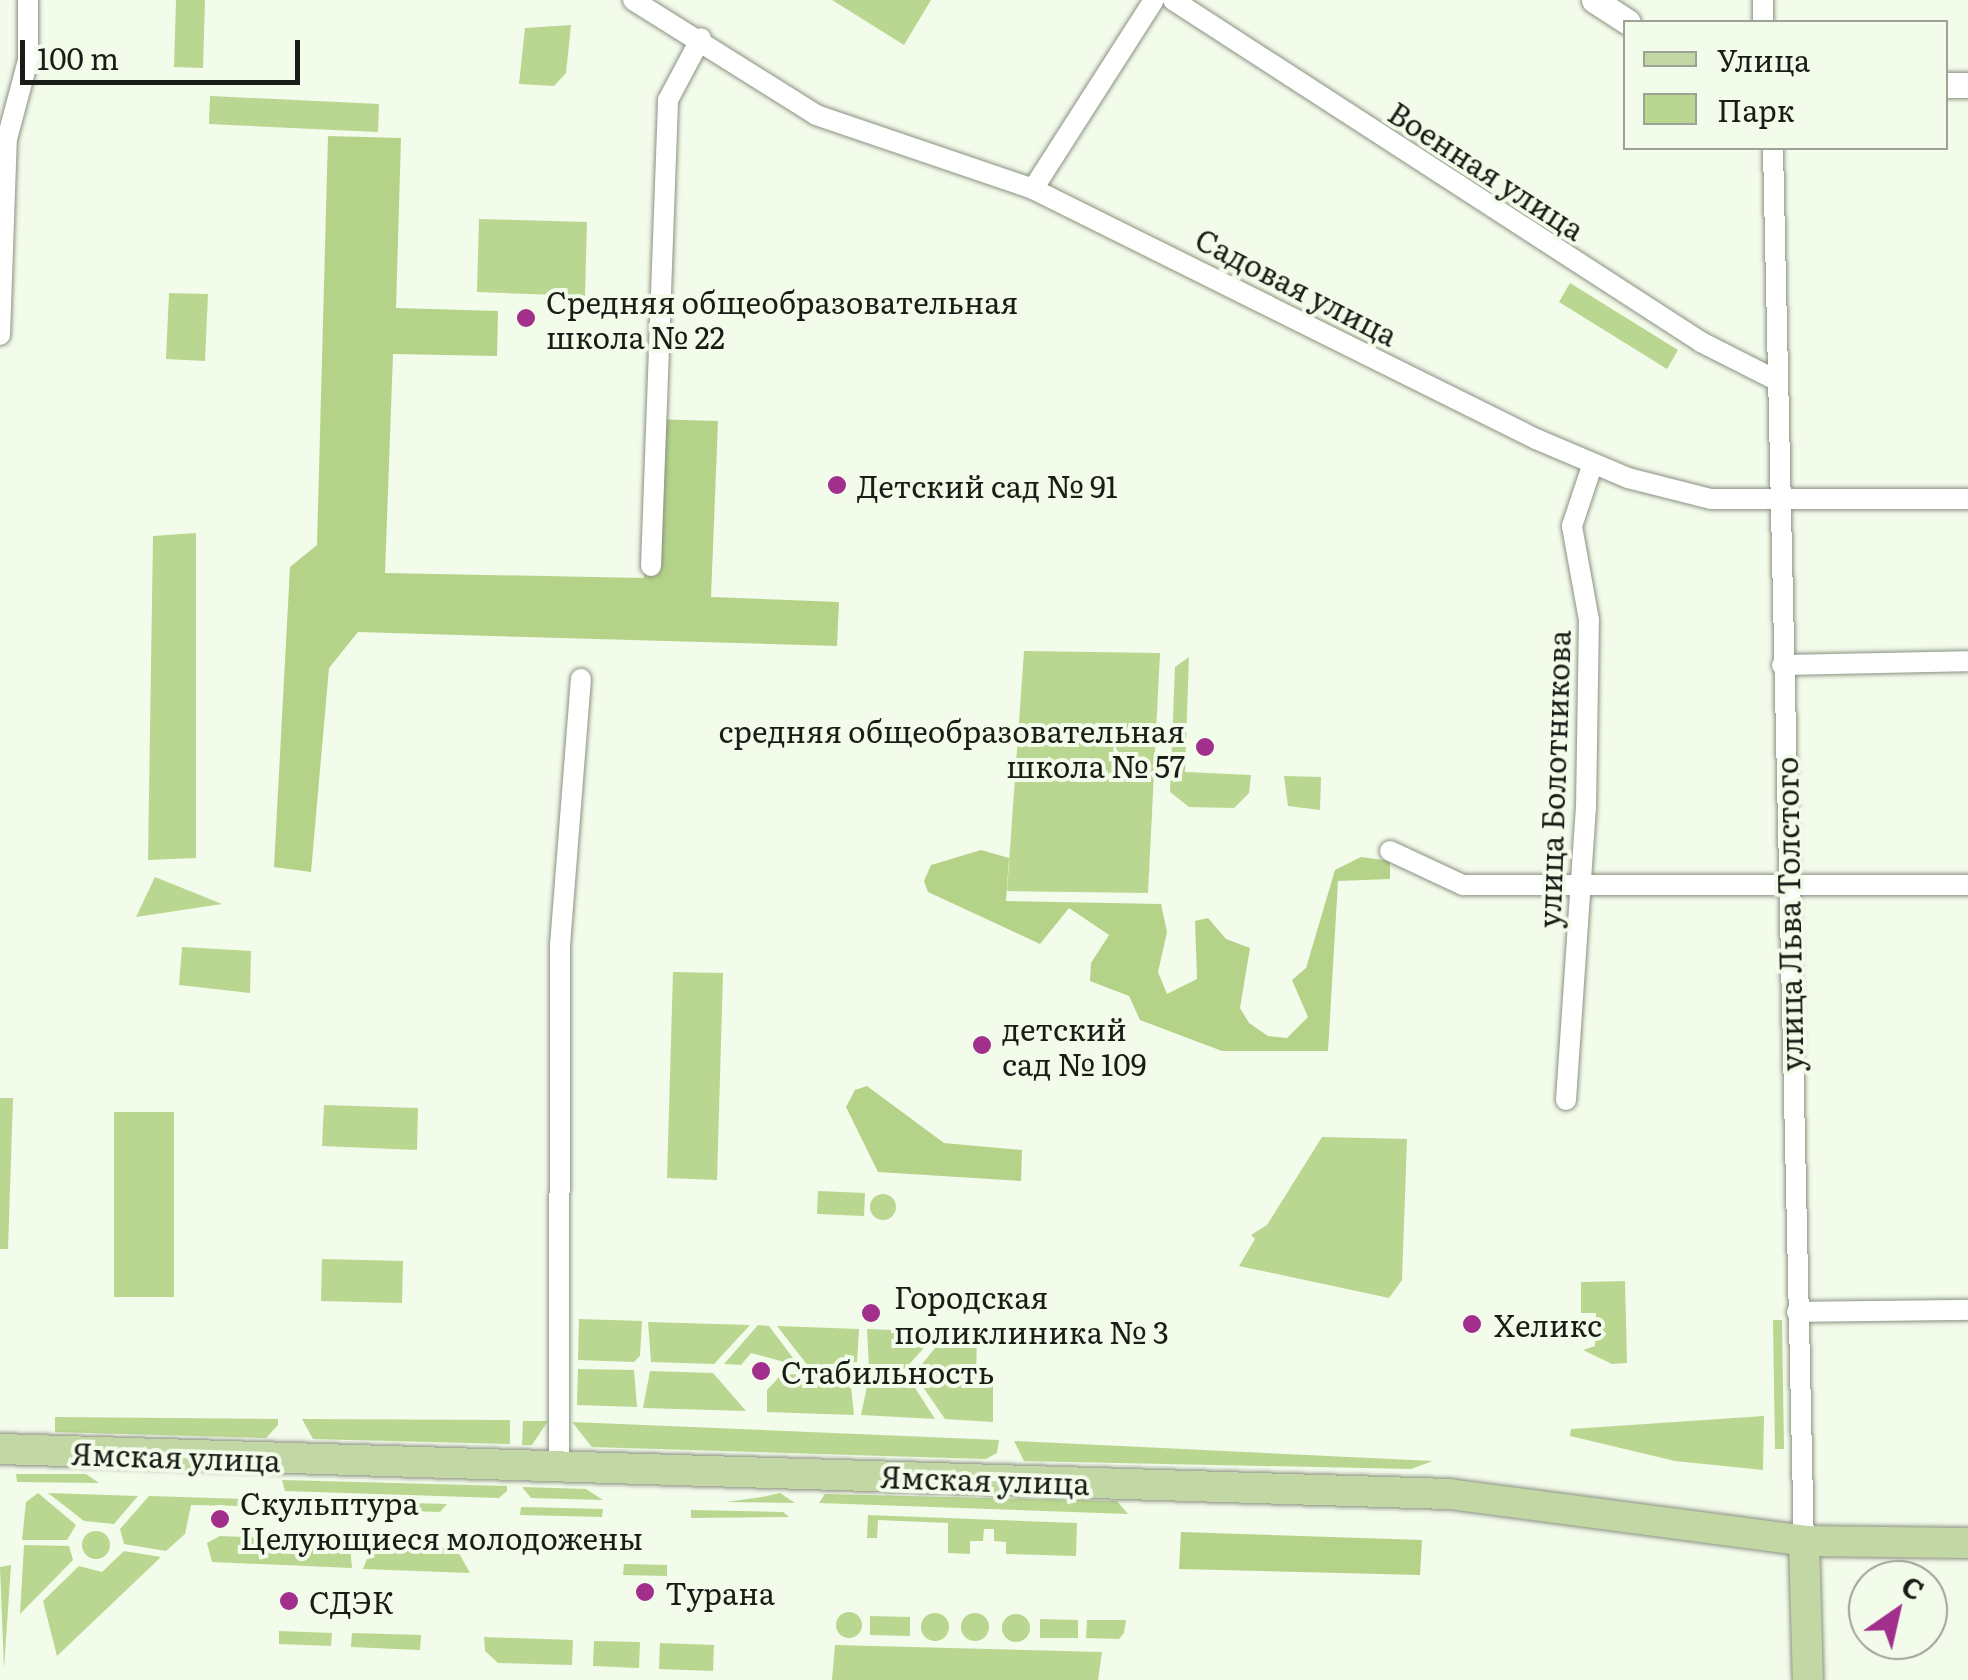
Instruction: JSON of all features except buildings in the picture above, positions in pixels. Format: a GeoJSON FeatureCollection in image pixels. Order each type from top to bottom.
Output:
{"type":"FeatureCollection","features":[{"type":"Feature","properties":{"kind":"main road","name":"Ямская улица"},"geometry":{"type":"LineString","coordinates":[[7,1452],[1448,1494],[1804,1541],[1968,1544]]}},
{"type":"Feature","properties":{"kind":"main road","name":"улица Льва Толстого"},"geometry":{"type":"LineString","coordinates":[[1804,1541],[1808,1680]]}},
{"type":"Feature","properties":{"kind":"street"},"geometry":{"type":"LineString","coordinates":[[0,335],[7,138],[28,60],[28,0]]}},
{"type":"Feature","properties":{"kind":"street","name":"Садовая улица"},"geometry":{"type":"LineString","coordinates":[[633,0],[701,38],[816,115],[1033,189],[1593,464],[1672,491],[1778,500],[1968,499]]}},
{"type":"Feature","properties":{"kind":"street"},"geometry":{"type":"LineString","coordinates":[[1033,189],[1157,0]]}},
{"type":"Feature","properties":{"kind":"street","name":"Военная улица"},"geometry":{"type":"LineString","coordinates":[[1157,0],[1700,342],[1774,379]]}},
{"type":"Feature","properties":{"kind":"street"},"geometry":{"type":"LineString","coordinates":[[1594,0],[1625,20]]}},
{"type":"Feature","properties":{"kind":"street"},"geometry":{"type":"LineString","coordinates":[[651,566],[668,100],[701,38]]}},
{"type":"Feature","properties":{"kind":"street","name":"улица Льва Толстого"},"geometry":{"type":"LineString","coordinates":[[1773,150],[1774,379],[1804,1541]]}},
{"type":"Feature","properties":{"kind":"street","name":"улица Болотникова"},"geometry":{"type":"LineString","coordinates":[[1566,1100],[1582,884],[1588,620],[1572,526],[1593,464]]}},
{"type":"Feature","properties":{"kind":"street"},"geometry":{"type":"LineString","coordinates":[[1782,665],[1968,661]]}},
{"type":"Feature","properties":{"kind":"street"},"geometry":{"type":"LineString","coordinates":[[559,1466],[560,945],[581,678]]}},
{"type":"Feature","properties":{"kind":"street"},"geometry":{"type":"LineString","coordinates":[[1390,852],[1464,885],[1968,885]]}},
{"type":"Feature","properties":{"kind":"street"},"geometry":{"type":"LineString","coordinates":[[1797,1312],[1968,1310]]}},
{"type":"Feature","properties":{"kind":"green space"},"geometry":{"type":"Polygon","coordinates":[[[176,0],[205,0],[203,68],[174,67],[176,0]]]}},
{"type":"Feature","properties":{"kind":"green space"},"geometry":{"type":"Polygon","coordinates":[[[832,0],[931,0],[904,45],[832,0]]]}},
{"type":"Feature","properties":{"kind":"green space"},"geometry":{"type":"Polygon","coordinates":[[[571,25],[566,73],[554,86],[519,84],[525,28],[571,25]]]}},
{"type":"Feature","properties":{"kind":"green space"},"geometry":{"type":"Polygon","coordinates":[[[210,96],[379,104],[378,132],[209,124],[210,96]]]}},
{"type":"Feature","properties":{"kind":"green space"},"geometry":{"type":"Polygon","coordinates":[[[328,136],[401,138],[396,308],[498,311],[497,356],[393,354],[385,573],[644,578],[649,419],[718,421],[711,597],[839,602],[837,646],[358,632],[329,668],[311,872],[274,867],[290,567],[317,545],[328,136]]]}},
{"type":"Feature","properties":{"kind":"green space"},"geometry":{"type":"Polygon","coordinates":[[[479,219],[587,222],[585,296],[477,292],[479,219]]]}},
{"type":"Feature","properties":{"kind":"green space"},"geometry":{"type":"Polygon","coordinates":[[[1570,283],[1678,350],[1667,369],[1559,302],[1570,283]]]}},
{"type":"Feature","properties":{"kind":"green space"},"geometry":{"type":"Polygon","coordinates":[[[169,293],[208,294],[205,361],[166,359],[169,293]]]}},
{"type":"Feature","properties":{"kind":"green space"},"geometry":{"type":"Polygon","coordinates":[[[196,533],[196,858],[148,860],[153,536],[196,533]]]}},
{"type":"Feature","properties":{"kind":"green space"},"geometry":{"type":"Polygon","coordinates":[[[1024,651],[1160,653],[1148,893],[1007,891],[1024,651]]]}},
{"type":"Feature","properties":{"kind":"green space"},"geometry":{"type":"Polygon","coordinates":[[[1189,657],[1185,772],[1251,775],[1249,793],[1234,808],[1189,807],[1170,792],[1175,667],[1189,657]]]}},
{"type":"Feature","properties":{"kind":"green space"},"geometry":{"type":"Polygon","coordinates":[[[1284,776],[1321,777],[1320,810],[1288,806],[1284,776]]]}},
{"type":"Feature","properties":{"kind":"green space"},"geometry":{"type":"Polygon","coordinates":[[[981,850],[1009,858],[1006,901],[1161,904],[1167,932],[1158,972],[1167,994],[1197,979],[1195,921],[1208,918],[1226,939],[1250,948],[1240,1008],[1249,1023],[1268,1036],[1287,1038],[1308,1017],[1292,980],[1306,968],[1335,870],[1361,857],[1390,861],[1390,879],[1338,881],[1328,1051],[1222,1051],[1140,1020],[1129,996],[1090,981],[1091,963],[1109,935],[1069,908],[1040,944],[928,892],[924,881],[931,865],[981,850]]]}},
{"type":"Feature","properties":{"kind":"green space"},"geometry":{"type":"Polygon","coordinates":[[[155,877],[222,904],[136,917],[155,877]]]}},
{"type":"Feature","properties":{"kind":"green space"},"geometry":{"type":"Polygon","coordinates":[[[182,947],[251,951],[250,993],[179,985],[182,947]]]}},
{"type":"Feature","properties":{"kind":"green space"},"geometry":{"type":"Polygon","coordinates":[[[673,972],[723,973],[717,1180],[667,1178],[673,972]]]}},
{"type":"Feature","properties":{"kind":"green space"},"geometry":{"type":"Polygon","coordinates":[[[867,1086],[944,1143],[1022,1150],[1021,1181],[878,1172],[846,1107],[855,1090],[867,1086]]]}},
{"type":"Feature","properties":{"kind":"green space"},"geometry":{"type":"Polygon","coordinates":[[[0,1098],[13,1098],[8,1249],[0,1249],[0,1098]]]}},
{"type":"Feature","properties":{"kind":"green space"},"geometry":{"type":"Polygon","coordinates":[[[324,1105],[418,1108],[417,1150],[322,1146],[324,1105]]]}},
{"type":"Feature","properties":{"kind":"green space"},"geometry":{"type":"Polygon","coordinates":[[[114,1112],[174,1112],[174,1297],[114,1297],[114,1112]]]}},
{"type":"Feature","properties":{"kind":"green space"},"geometry":{"type":"Polygon","coordinates":[[[1322,1137],[1407,1139],[1402,1280],[1389,1298],[1239,1266],[1255,1239],[1251,1235],[1267,1225],[1322,1137]]]}},
{"type":"Feature","properties":{"kind":"green space"},"geometry":{"type":"Polygon","coordinates":[[[818,1191],[865,1193],[864,1216],[817,1214],[818,1191]]]}},
{"type":"Feature","properties":{"kind":"green space"},"geometry":{"type":"Polygon","coordinates":[[[883,1194],[892,1198],[896,1207],[892,1216],[883,1220],[874,1216],[870,1207],[874,1198],[883,1194]]]}},
{"type":"Feature","properties":{"kind":"green space"},"geometry":{"type":"Polygon","coordinates":[[[322,1259],[403,1261],[402,1303],[321,1301],[322,1259]]]}},
{"type":"Feature","properties":{"kind":"green space"},"geometry":{"type":"Polygon","coordinates":[[[1625,1281],[1627,1363],[1612,1364],[1583,1350],[1595,1346],[1596,1313],[1581,1313],[1581,1282],[1625,1281]]]}},
{"type":"Feature","properties":{"kind":"green space"},"geometry":{"type":"Polygon","coordinates":[[[579,1319],[642,1321],[640,1356],[634,1362],[578,1360],[579,1319]]]}},
{"type":"Feature","properties":{"kind":"green space"},"geometry":{"type":"Polygon","coordinates":[[[1773,1320],[1782,1320],[1784,1449],[1775,1449],[1773,1320]]]}},
{"type":"Feature","properties":{"kind":"green space"},"geometry":{"type":"Polygon","coordinates":[[[648,1322],[750,1325],[714,1364],[651,1362],[648,1322]]]}},
{"type":"Feature","properties":{"kind":"green space"},"geometry":{"type":"Polygon","coordinates":[[[758,1325],[769,1326],[799,1366],[751,1353],[741,1365],[724,1364],[758,1325]]]}},
{"type":"Feature","properties":{"kind":"green space"},"geometry":{"type":"Polygon","coordinates":[[[777,1326],[859,1329],[857,1362],[808,1366],[777,1326]]]}},
{"type":"Feature","properties":{"kind":"green space"},"geometry":{"type":"Polygon","coordinates":[[[867,1329],[938,1332],[905,1369],[869,1368],[867,1329]]]}},
{"type":"Feature","properties":{"kind":"green space"},"geometry":{"type":"Polygon","coordinates":[[[948,1332],[977,1334],[976,1381],[993,1385],[993,1422],[945,1419],[914,1374],[948,1332]]]}},
{"type":"Feature","properties":{"kind":"green space"},"geometry":{"type":"Polygon","coordinates":[[[578,1369],[634,1370],[637,1407],[577,1405],[578,1369]]]}},
{"type":"Feature","properties":{"kind":"green space"},"geometry":{"type":"Polygon","coordinates":[[[650,1371],[713,1373],[746,1411],[643,1408],[650,1371]]]}},
{"type":"Feature","properties":{"kind":"green space"},"geometry":{"type":"Polygon","coordinates":[[[782,1374],[850,1376],[854,1415],[767,1412],[767,1390],[782,1374]]]}},
{"type":"Feature","properties":{"kind":"green space"},"geometry":{"type":"Polygon","coordinates":[[[869,1377],[910,1380],[935,1419],[861,1415],[869,1377]]]}},
{"type":"Feature","properties":{"kind":"green space"},"geometry":{"type":"Polygon","coordinates":[[[1764,1416],[1763,1470],[1675,1461],[1570,1436],[1571,1429],[1764,1416]]]}},
{"type":"Feature","properties":{"kind":"green space"},"geometry":{"type":"Polygon","coordinates":[[[55,1417],[278,1419],[278,1425],[266,1438],[55,1432],[55,1417]]]}},
{"type":"Feature","properties":{"kind":"green space"},"geometry":{"type":"Polygon","coordinates":[[[302,1419],[510,1420],[510,1444],[313,1439],[302,1419]]]}},
{"type":"Feature","properties":{"kind":"green space"},"geometry":{"type":"Polygon","coordinates":[[[523,1421],[548,1421],[532,1445],[522,1445],[523,1421]]]}},
{"type":"Feature","properties":{"kind":"green space"},"geometry":{"type":"Polygon","coordinates":[[[572,1422],[999,1440],[997,1453],[986,1459],[592,1447],[572,1422]]]}},
{"type":"Feature","properties":{"kind":"green space"},"geometry":{"type":"Polygon","coordinates":[[[1014,1441],[1433,1461],[1411,1469],[1024,1461],[1014,1441]]]}},
{"type":"Feature","properties":{"kind":"green space"},"geometry":{"type":"Polygon","coordinates":[[[16,1474],[86,1474],[99,1483],[17,1482],[16,1474]]]}},
{"type":"Feature","properties":{"kind":"green space"},"geometry":{"type":"Polygon","coordinates":[[[282,1480],[507,1486],[507,1491],[499,1498],[285,1491],[282,1480]]]}},
{"type":"Feature","properties":{"kind":"green space"},"geometry":{"type":"Polygon","coordinates":[[[522,1487],[586,1489],[603,1500],[531,1498],[522,1487]]]}},
{"type":"Feature","properties":{"kind":"green space"},"geometry":{"type":"Polygon","coordinates":[[[38,1493],[76,1525],[67,1540],[22,1540],[26,1502],[38,1493]]]}},
{"type":"Feature","properties":{"kind":"green space"},"geometry":{"type":"Polygon","coordinates":[[[48,1493],[138,1496],[114,1524],[84,1521],[48,1493]]]}},
{"type":"Feature","properties":{"kind":"green space"},"geometry":{"type":"Polygon","coordinates":[[[780,1493],[795,1503],[726,1502],[762,1497],[780,1493]]]}},
{"type":"Feature","properties":{"kind":"green space"},"geometry":{"type":"Polygon","coordinates":[[[825,1494],[1117,1501],[1128,1514],[819,1503],[825,1494]]]}},
{"type":"Feature","properties":{"kind":"green space"},"geometry":{"type":"Polygon","coordinates":[[[149,1496],[245,1499],[245,1506],[191,1505],[185,1534],[166,1551],[124,1544],[120,1529],[149,1496]]]}},
{"type":"Feature","properties":{"kind":"green space"},"geometry":{"type":"Polygon","coordinates":[[[372,1502],[447,1504],[440,1512],[379,1510],[372,1502]]]}},
{"type":"Feature","properties":{"kind":"green space"},"geometry":{"type":"Polygon","coordinates":[[[521,1507],[603,1509],[602,1517],[520,1515],[521,1507]]]}},
{"type":"Feature","properties":{"kind":"green space"},"geometry":{"type":"Polygon","coordinates":[[[691,1510],[783,1512],[789,1517],[691,1518],[691,1510]]]}},
{"type":"Feature","properties":{"kind":"green space"},"geometry":{"type":"Polygon","coordinates":[[[868,1515],[1077,1523],[1076,1556],[1006,1554],[1006,1542],[994,1541],[994,1529],[984,1529],[983,1541],[970,1541],[970,1554],[948,1553],[948,1523],[878,1520],[877,1538],[867,1538],[868,1515]]]}},
{"type":"Feature","properties":{"kind":"green space"},"geometry":{"type":"Polygon","coordinates":[[[96,1531],[106,1535],[110,1545],[106,1555],[96,1559],[86,1555],[82,1545],[86,1535],[96,1531]]]}},
{"type":"Feature","properties":{"kind":"green space"},"geometry":{"type":"Polygon","coordinates":[[[1181,1532],[1422,1540],[1420,1575],[1179,1569],[1181,1532]]]}},
{"type":"Feature","properties":{"kind":"green space"},"geometry":{"type":"Polygon","coordinates":[[[220,1536],[342,1541],[350,1547],[352,1568],[212,1562],[207,1543],[220,1536]]]}},
{"type":"Feature","properties":{"kind":"green space"},"geometry":{"type":"Polygon","coordinates":[[[373,1543],[456,1548],[470,1573],[363,1569],[373,1543]]]}},
{"type":"Feature","properties":{"kind":"green space"},"geometry":{"type":"Polygon","coordinates":[[[24,1545],[69,1546],[73,1560],[20,1614],[24,1545]]]}},
{"type":"Feature","properties":{"kind":"green space"},"geometry":{"type":"Polygon","coordinates":[[[124,1551],[161,1557],[57,1656],[43,1601],[79,1566],[102,1572],[124,1551]]]}},
{"type":"Feature","properties":{"kind":"green space"},"geometry":{"type":"Polygon","coordinates":[[[624,1564],[667,1565],[667,1576],[623,1575],[624,1564]]]}},
{"type":"Feature","properties":{"kind":"green space"},"geometry":{"type":"Polygon","coordinates":[[[11,1565],[4,1669],[0,1567],[11,1565]]]}},
{"type":"Feature","properties":{"kind":"green space"},"geometry":{"type":"Polygon","coordinates":[[[849,1612],[858,1616],[862,1625],[858,1634],[849,1638],[840,1634],[836,1625],[840,1616],[849,1612]]]}},
{"type":"Feature","properties":{"kind":"green space"},"geometry":{"type":"Polygon","coordinates":[[[935,1613],[945,1617],[949,1627],[945,1637],[935,1641],[925,1637],[921,1627],[925,1617],[935,1613]]]}},
{"type":"Feature","properties":{"kind":"green space"},"geometry":{"type":"Polygon","coordinates":[[[975,1613],[985,1617],[989,1627],[985,1637],[975,1641],[965,1637],[961,1627],[965,1617],[975,1613]]]}},
{"type":"Feature","properties":{"kind":"green space"},"geometry":{"type":"Polygon","coordinates":[[[1016,1614],[1026,1618],[1030,1628],[1026,1638],[1016,1642],[1006,1638],[1002,1628],[1006,1618],[1016,1614]]]}},
{"type":"Feature","properties":{"kind":"green space"},"geometry":{"type":"Polygon","coordinates":[[[870,1616],[910,1617],[910,1636],[870,1635],[870,1616]]]}},
{"type":"Feature","properties":{"kind":"green space"},"geometry":{"type":"Polygon","coordinates":[[[1040,1619],[1078,1620],[1078,1638],[1040,1638],[1040,1619]]]}},
{"type":"Feature","properties":{"kind":"green space"},"geometry":{"type":"Polygon","coordinates":[[[1087,1620],[1126,1620],[1124,1633],[1119,1639],[1086,1638],[1087,1620]]]}},
{"type":"Feature","properties":{"kind":"green space"},"geometry":{"type":"Polygon","coordinates":[[[279,1631],[332,1633],[331,1646],[279,1644],[279,1631]]]}},
{"type":"Feature","properties":{"kind":"green space"},"geometry":{"type":"Polygon","coordinates":[[[352,1633],[421,1635],[420,1650],[351,1647],[352,1633]]]}},
{"type":"Feature","properties":{"kind":"green space"},"geometry":{"type":"Polygon","coordinates":[[[484,1637],[573,1640],[572,1665],[498,1663],[485,1651],[484,1637]]]}},
{"type":"Feature","properties":{"kind":"green space"},"geometry":{"type":"Polygon","coordinates":[[[594,1641],[640,1642],[639,1668],[593,1666],[594,1641]]]}},
{"type":"Feature","properties":{"kind":"green space"},"geometry":{"type":"Polygon","coordinates":[[[660,1643],[714,1645],[713,1671],[659,1669],[660,1643]]]}},
{"type":"Feature","properties":{"kind":"green space"},"geometry":{"type":"Polygon","coordinates":[[[835,1645],[1102,1652],[1098,1680],[832,1680],[835,1645]]]}},
{"type":"Feature","properties":{"kind":"place","name":"Средняя общеобразовательная школа № 22"},"geometry":{"type":"Point","coordinates":[526,318]}},
{"type":"Feature","properties":{"kind":"place","name":"Детский сад № 91"},"geometry":{"type":"Point","coordinates":[837,485]}},
{"type":"Feature","properties":{"kind":"place","name":"средняя общеобразовательная школа № 57"},"geometry":{"type":"Point","coordinates":[1205,747]}},
{"type":"Feature","properties":{"kind":"place","name":"детский сад № 109"},"geometry":{"type":"Point","coordinates":[982,1045]}},
{"type":"Feature","properties":{"kind":"place","name":"Городская поликлиника № 3"},"geometry":{"type":"Point","coordinates":[871,1313]}},
{"type":"Feature","properties":{"kind":"place","name":"Хеликс"},"geometry":{"type":"Point","coordinates":[1472,1324]}},
{"type":"Feature","properties":{"kind":"place","name":"Стабильность"},"geometry":{"type":"Point","coordinates":[761,1371]}},
{"type":"Feature","properties":{"kind":"place","name":"Скульптура Целующиеся молодожены"},"geometry":{"type":"Point","coordinates":[220,1519]}},
{"type":"Feature","properties":{"kind":"place","name":"Турана"},"geometry":{"type":"Point","coordinates":[645,1592]}},
{"type":"Feature","properties":{"kind":"place","name":"СДЭК"},"geometry":{"type":"Point","coordinates":[289,1601]}}]}
